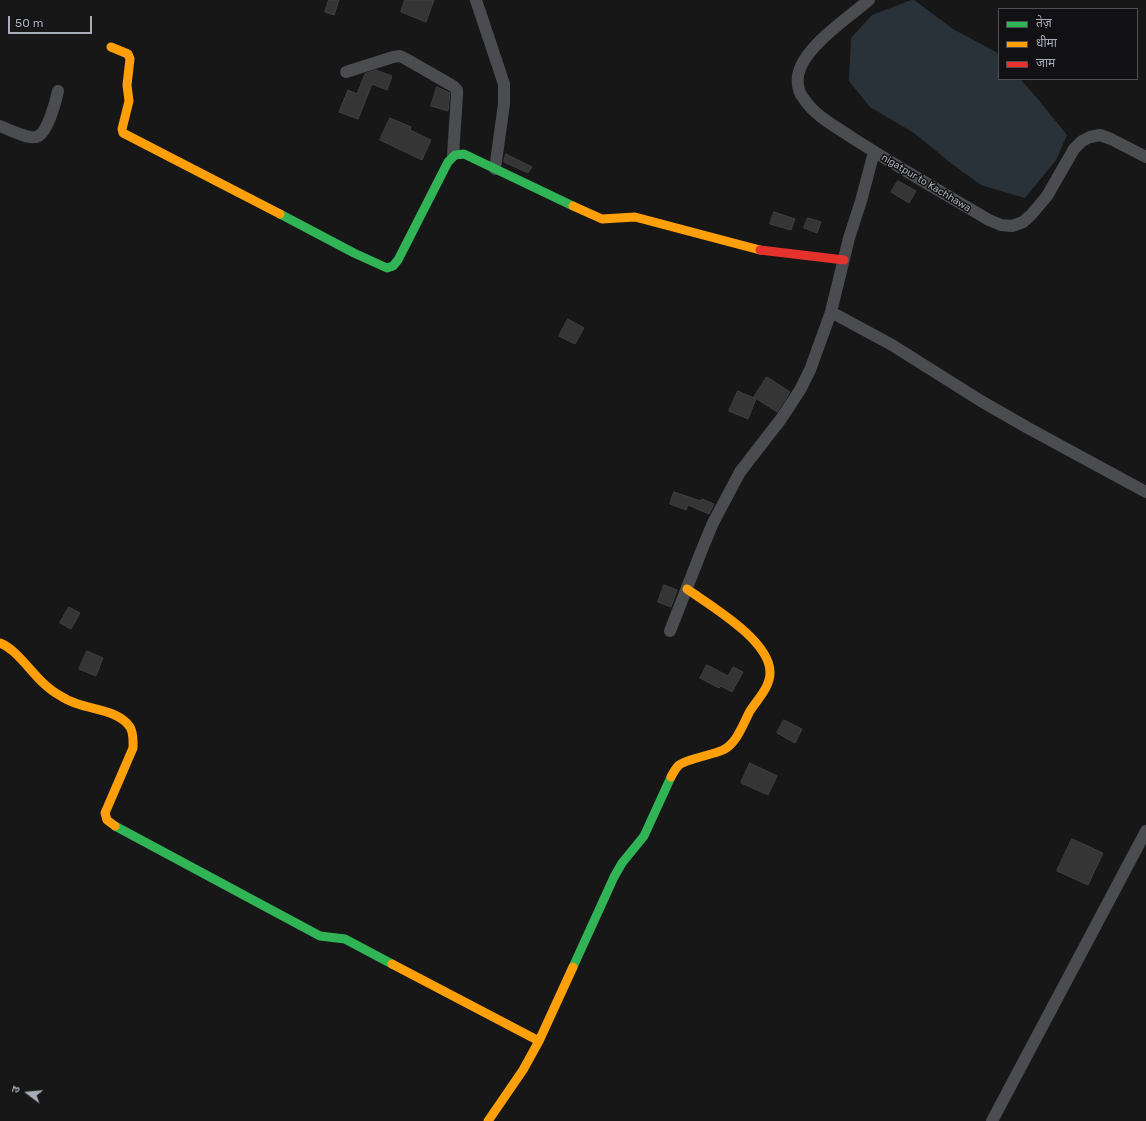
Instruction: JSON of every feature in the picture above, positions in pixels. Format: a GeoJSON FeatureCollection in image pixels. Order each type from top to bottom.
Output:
{"type":"FeatureCollection","features":[{"type":"Feature","properties":{"kind":"street"},"geometry":{"type":"LineString","coordinates":[[476,0],[504,84],[504,104],[495,169]]}},
{"type":"Feature","properties":{"kind":"street","name":"nigatpur to Kachhawa"},"geometry":{"type":"LineString","coordinates":[[869,0],[824,37],[810,52],[802,64],[798,76],[798,86],[803,98],[820,116],[874,152],[989,220],[1001,225],[1012,226],[1023,222],[1047,196],[1074,149],[1082,141],[1090,137],[1100,136],[1111,139],[1146,157]]}},
{"type":"Feature","properties":{"kind":"street"},"geometry":{"type":"LineString","coordinates":[[110,47],[128,54],[130,59],[127,85],[129,101],[122,125],[123,133],[226,185],[354,253],[385,268],[389,268],[394,266],[398,260],[452,155],[457,90],[453,86],[406,58],[400,56],[393,56],[346,72]]}},
{"type":"Feature","properties":{"kind":"street"},"geometry":{"type":"LineString","coordinates":[[0,126],[30,137],[36,137],[42,134],[53,110],[58,90]]}},
{"type":"Feature","properties":{"kind":"street"},"geometry":{"type":"LineString","coordinates":[[670,631],[714,523],[737,478],[781,419],[800,390],[810,370],[831,312],[849,238],[874,152]]}},
{"type":"Feature","properties":{"kind":"street"},"geometry":{"type":"LineString","coordinates":[[452,155],[458,153],[464,154],[602,219],[634,217],[654,221],[756,249],[844,260]]}},
{"type":"Feature","properties":{"kind":"street"},"geometry":{"type":"LineString","coordinates":[[831,312],[892,344],[981,401],[1028,428],[1146,492]]}},
{"type":"Feature","properties":{"kind":"street"},"geometry":{"type":"LineString","coordinates":[[488,1121],[523,1070],[539,1041],[614,877],[622,863],[644,836],[673,772],[680,764],[729,747],[769,680],[770,672],[768,664],[763,651],[754,639],[687,590]]}},
{"type":"Feature","properties":{"kind":"street"},"geometry":{"type":"LineString","coordinates":[[0,643],[8,646],[52,691],[77,704],[116,715],[129,726],[134,741],[133,748],[106,809],[106,817],[111,824],[320,936],[325,938],[338,937],[344,939],[539,1041]]}},
{"type":"Feature","properties":{"kind":"street"},"geometry":{"type":"LineString","coordinates":[[992,1121],[1146,831]]}},
{"type":"Feature","properties":{"kind":"shaded area"},"geometry":{"type":"Polygon","coordinates":[[[914,0],[953,29],[996,52],[998,55],[998,80],[1021,80],[1037,98],[1067,135],[1056,160],[1025,198],[981,185],[914,133],[870,107],[849,81],[851,38],[872,15],[914,0]]]}},
{"type":"Feature","properties":{"kind":"building"},"geometry":{"type":"Polygon","coordinates":[[[329,0],[339,0],[334,15],[325,12],[329,0]]]}},
{"type":"Feature","properties":{"kind":"building"},"geometry":{"type":"Polygon","coordinates":[[[405,0],[434,0],[426,22],[401,12],[405,0]]]}},
{"type":"Feature","properties":{"kind":"building"},"geometry":{"type":"Polygon","coordinates":[[[376,70],[392,76],[387,90],[372,84],[358,119],[339,112],[348,90],[357,94],[365,74],[376,70]]]}},
{"type":"Feature","properties":{"kind":"building"},"geometry":{"type":"Polygon","coordinates":[[[437,87],[450,93],[448,111],[431,106],[437,87]]]}},
{"type":"Feature","properties":{"kind":"building"},"geometry":{"type":"Polygon","coordinates":[[[390,118],[411,127],[410,130],[431,140],[422,160],[380,140],[390,118]]]}},
{"type":"Feature","properties":{"kind":"building"},"geometry":{"type":"Polygon","coordinates":[[[506,154],[532,167],[528,173],[504,162],[506,154]]]}},
{"type":"Feature","properties":{"kind":"building"},"geometry":{"type":"Polygon","coordinates":[[[898,181],[916,191],[909,203],[891,192],[898,181]]]}},
{"type":"Feature","properties":{"kind":"building"},"geometry":{"type":"Polygon","coordinates":[[[774,212],[795,219],[791,230],[770,224],[774,212]]]}},
{"type":"Feature","properties":{"kind":"building"},"geometry":{"type":"Polygon","coordinates":[[[808,218],[821,222],[817,233],[804,228],[808,218]]]}},
{"type":"Feature","properties":{"kind":"building"},"geometry":{"type":"Polygon","coordinates":[[[568,319],[584,328],[575,344],[559,336],[568,319]]]}},
{"type":"Feature","properties":{"kind":"building"},"geometry":{"type":"Polygon","coordinates":[[[767,377],[790,392],[777,412],[754,397],[767,377]]]}},
{"type":"Feature","properties":{"kind":"building"},"geometry":{"type":"Polygon","coordinates":[[[738,391],[756,399],[748,419],[729,411],[738,391]]]}},
{"type":"Feature","properties":{"kind":"building"},"geometry":{"type":"Polygon","coordinates":[[[674,492],[701,501],[702,499],[714,504],[709,514],[688,505],[686,510],[670,504],[674,492]]]}},
{"type":"Feature","properties":{"kind":"building"},"geometry":{"type":"Polygon","coordinates":[[[664,585],[677,590],[671,607],[658,602],[664,585]]]}},
{"type":"Feature","properties":{"kind":"building"},"geometry":{"type":"Polygon","coordinates":[[[69,607],[80,613],[71,629],[60,623],[69,607]]]}},
{"type":"Feature","properties":{"kind":"building"},"geometry":{"type":"Polygon","coordinates":[[[87,651],[103,658],[96,676],[79,669],[87,651]]]}},
{"type":"Feature","properties":{"kind":"building"},"geometry":{"type":"Polygon","coordinates":[[[707,665],[728,676],[733,667],[743,672],[732,692],[721,686],[719,688],[700,678],[707,665]]]}},
{"type":"Feature","properties":{"kind":"building"},"geometry":{"type":"Polygon","coordinates":[[[784,720],[802,729],[795,743],[777,733],[784,720]]]}},
{"type":"Feature","properties":{"kind":"building"},"geometry":{"type":"Polygon","coordinates":[[[750,763],[777,776],[768,795],[741,783],[750,763]]]}},
{"type":"Feature","properties":{"kind":"building"},"geometry":{"type":"Polygon","coordinates":[[[1072,839],[1103,853],[1088,885],[1057,871],[1072,839]]]}},
{"type":"Feature","properties":{"kind":"traffic: fast"},"geometry":{"type":"LineString","coordinates":[[280,214],[354,253],[387,268],[393,266],[398,260],[448,162],[455,155],[464,154],[573,206]]}},
{"type":"Feature","properties":{"kind":"traffic: fast"},"geometry":{"type":"LineString","coordinates":[[573,967],[614,877],[622,863],[644,836],[671,777]]}},
{"type":"Feature","properties":{"kind":"traffic: fast"},"geometry":{"type":"LineString","coordinates":[[115,826],[320,936],[345,939],[392,964]]}},
{"type":"Feature","properties":{"kind":"traffic: slow"},"geometry":{"type":"LineString","coordinates":[[111,47],[128,54],[130,59],[127,85],[129,101],[122,129],[123,133],[280,214]]}},
{"type":"Feature","properties":{"kind":"traffic: slow"},"geometry":{"type":"LineString","coordinates":[[573,206],[602,219],[635,217],[760,250]]}},
{"type":"Feature","properties":{"kind":"traffic: slow"},"geometry":{"type":"LineString","coordinates":[[671,777],[679,765],[723,750],[732,743],[750,711],[766,688],[770,673],[768,661],[761,649],[751,637],[738,625],[687,589]]}},
{"type":"Feature","properties":{"kind":"traffic: slow"},"geometry":{"type":"LineString","coordinates":[[0,643],[15,653],[51,690],[75,703],[113,714],[130,727],[133,735],[133,748],[105,813],[107,820],[115,826]]}},
{"type":"Feature","properties":{"kind":"traffic: slow"},"geometry":{"type":"LineString","coordinates":[[392,964],[539,1041]]}},
{"type":"Feature","properties":{"kind":"traffic: slow"},"geometry":{"type":"LineString","coordinates":[[488,1121],[523,1070],[539,1041],[573,967]]}},
{"type":"Feature","properties":{"kind":"traffic: jam"},"geometry":{"type":"LineString","coordinates":[[760,250],[844,260]]}}]}
